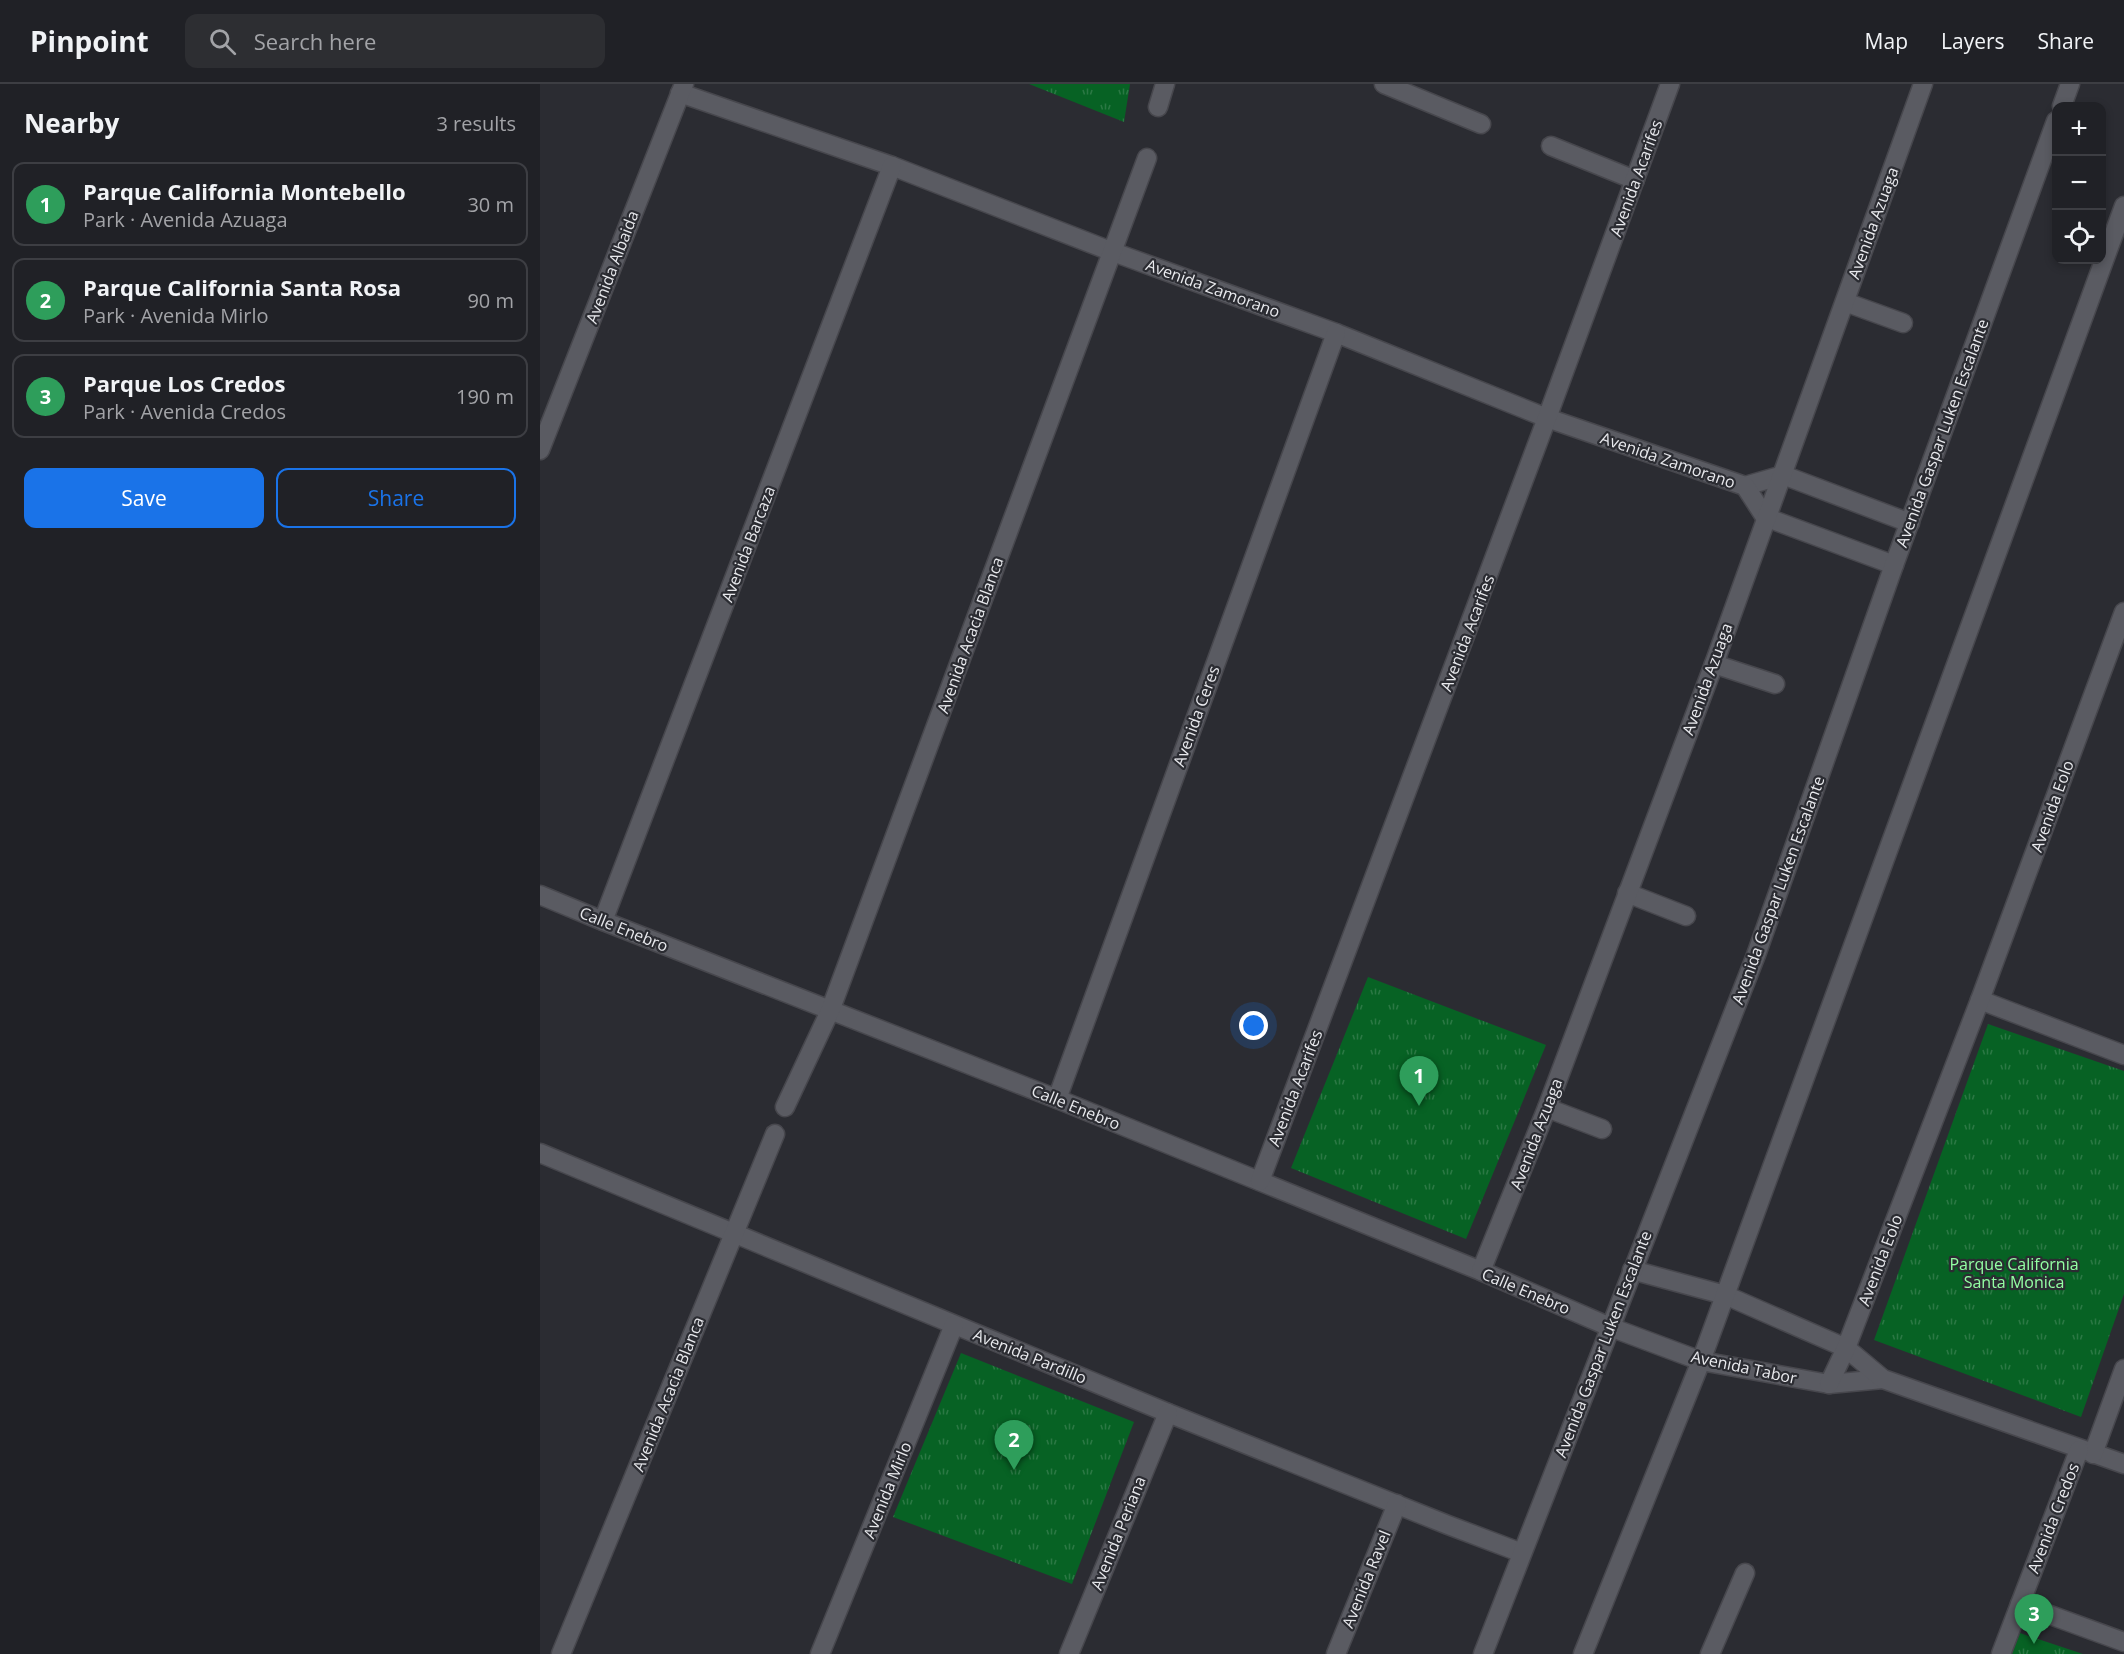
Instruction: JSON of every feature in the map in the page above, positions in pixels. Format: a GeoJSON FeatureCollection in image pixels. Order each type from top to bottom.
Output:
{"type":"FeatureCollection","features":[{"type":"Feature","properties":{"kind":"street"},"geometry":{"type":"LineString","coordinates":[[1158,107],[1165,84]]}},
{"type":"Feature","properties":{"kind":"street"},"geometry":{"type":"LineString","coordinates":[[1384,84],[1481,124]]}},
{"type":"Feature","properties":{"kind":"street","name":"Avenida Acarifes"},"geometry":{"type":"LineString","coordinates":[[1260,1181],[1670,84]]}},
{"type":"Feature","properties":{"kind":"street","name":"Avenida Azuaga"},"geometry":{"type":"LineString","coordinates":[[1482,1271],[1547,1108],[1714,664],[1765,517],[1923,84]]}},
{"type":"Feature","properties":{"kind":"street"},"geometry":{"type":"LineString","coordinates":[[2063,102],[2070,84]]}},
{"type":"Feature","properties":{"kind":"street","name":"Avenida Zamorano"},"geometry":{"type":"LineString","coordinates":[[682,88],[892,165],[1113,252],[1336,333],[1547,418],[1745,486],[1782,475]]}},
{"type":"Feature","properties":{"kind":"street","name":"Avenida Albaida"},"geometry":{"type":"LineString","coordinates":[[540,450],[682,88]]}},
{"type":"Feature","properties":{"kind":"street","name":"Avenida Gaspar Luken Escalante"},"geometry":{"type":"LineString","coordinates":[[1483,1654],[1756,955],[1894,565],[2052,132]]}},
{"type":"Feature","properties":{"kind":"street"},"geometry":{"type":"LineString","coordinates":[[1551,146],[1635,180]]}},
{"type":"Feature","properties":{"kind":"street","name":"Avenida Acacia Blanca"},"geometry":{"type":"LineString","coordinates":[[785,1107],[830,1011],[1147,159]]}},
{"type":"Feature","properties":{"kind":"street","name":"Avenida Barcaza"},"geometry":{"type":"LineString","coordinates":[[603,921],[892,165]]}},
{"type":"Feature","properties":{"kind":"street"},"geometry":{"type":"LineString","coordinates":[[1583,1654],[1701,1361],[2124,206]]}},
{"type":"Feature","properties":{"kind":"street"},"geometry":{"type":"LineString","coordinates":[[1845,302],[1903,323]]}},
{"type":"Feature","properties":{"kind":"street","name":"Avenida Ceres"},"geometry":{"type":"LineString","coordinates":[[1057,1099],[1336,333]]}},
{"type":"Feature","properties":{"kind":"street"},"geometry":{"type":"LineString","coordinates":[[1782,475],[1910,523]]}},
{"type":"Feature","properties":{"kind":"street","name":"Avenida Zamorano"},"geometry":{"type":"LineString","coordinates":[[1745,486],[1765,517]]}},
{"type":"Feature","properties":{"kind":"street"},"geometry":{"type":"LineString","coordinates":[[1765,517],[1894,565]]}},
{"type":"Feature","properties":{"kind":"street","name":"Avenida Eolo"},"geometry":{"type":"LineString","coordinates":[[1829,1384],[1846,1348],[1980,1000],[2124,612]]}},
{"type":"Feature","properties":{"kind":"street"},"geometry":{"type":"LineString","coordinates":[[1714,664],[1775,684]]}},
{"type":"Feature","properties":{"kind":"street"},"geometry":{"type":"LineString","coordinates":[[1627,893],[1686,916]]}},
{"type":"Feature","properties":{"kind":"street","name":"Calle Enebro"},"geometry":{"type":"LineString","coordinates":[[540,895],[1057,1099],[1482,1271],[1610,1327]]}},
{"type":"Feature","properties":{"kind":"street"},"geometry":{"type":"LineString","coordinates":[[1980,1000],[2124,1055]]}},
{"type":"Feature","properties":{"kind":"street"},"geometry":{"type":"LineString","coordinates":[[1547,1108],[1602,1130]]}},
{"type":"Feature","properties":{"kind":"street","name":"Avenida Acacia Blanca"},"geometry":{"type":"LineString","coordinates":[[561,1654],[775,1134]]}},
{"type":"Feature","properties":{"kind":"street","name":"Avenida Pardillo"},"geometry":{"type":"LineString","coordinates":[[540,1153],[1168,1413],[1522,1553]]}},
{"type":"Feature","properties":{"kind":"street","name":"Avenida Tabor"},"geometry":{"type":"LineString","coordinates":[[1632,1270],[1725,1295],[1846,1348],[1883,1379],[2124,1464]]}},
{"type":"Feature","properties":{"kind":"street","name":"Avenida Mirlo"},"geometry":{"type":"LineString","coordinates":[[820,1654],[954,1325]]}},
{"type":"Feature","properties":{"kind":"street","name":"Avenida Tabor"},"geometry":{"type":"LineString","coordinates":[[1610,1327],[1701,1361],[1829,1384],[1883,1379]]}},
{"type":"Feature","properties":{"kind":"street"},"geometry":{"type":"LineString","coordinates":[[2086,1452],[2124,1369]]}},
{"type":"Feature","properties":{"kind":"street","name":"Avenida Periana"},"geometry":{"type":"LineString","coordinates":[[1068,1654],[1168,1413]]}},
{"type":"Feature","properties":{"kind":"street","name":"Avenida Credos"},"geometry":{"type":"LineString","coordinates":[[2001,1654],[2020,1604],[2086,1452]]}},
{"type":"Feature","properties":{"kind":"street","name":"Avenida Ravel"},"geometry":{"type":"LineString","coordinates":[[1336,1654],[1397,1504]]}},
{"type":"Feature","properties":{"kind":"street"},"geometry":{"type":"LineString","coordinates":[[1710,1654],[1745,1572]]}},
{"type":"Feature","properties":{"kind":"street"},"geometry":{"type":"LineString","coordinates":[[2020,1604],[2124,1642]]}},
{"type":"Feature","properties":{"kind":"green space"},"geometry":{"type":"Polygon","coordinates":[[[1029,84],[1130,84],[1124,122],[1029,84]]]}},
{"type":"Feature","properties":{"kind":"green space"},"geometry":{"type":"Polygon","coordinates":[[[1368,977],[1546,1045],[1466,1239],[1291,1168],[1368,977]]]}},
{"type":"Feature","properties":{"kind":"green space","name":"Parque California Santa Monica"},"geometry":{"type":"Polygon","coordinates":[[[1988,1024],[2124,1071],[2124,1294],[2081,1417],[1874,1340],[1988,1024]]]}},
{"type":"Feature","properties":{"kind":"green space"},"geometry":{"type":"Polygon","coordinates":[[[961,1353],[1134,1422],[1072,1584],[893,1517],[961,1353]]]}},
{"type":"Feature","properties":{"kind":"green space"},"geometry":{"type":"Polygon","coordinates":[[[2020,1633],[2083,1654],[2012,1654],[2020,1633]]]}},
{"type":"Feature","properties":{"kind":"place","name":"Parque California Montebello"},"geometry":{"type":"Point","coordinates":[1419,1106]}},
{"type":"Feature","properties":{"kind":"place","name":"Parque California Santa Rosa"},"geometry":{"type":"Point","coordinates":[1014,1470]}},
{"type":"Feature","properties":{"kind":"place","name":"Parque Los Credos"},"geometry":{"type":"Point","coordinates":[2034,1644]}}]}
